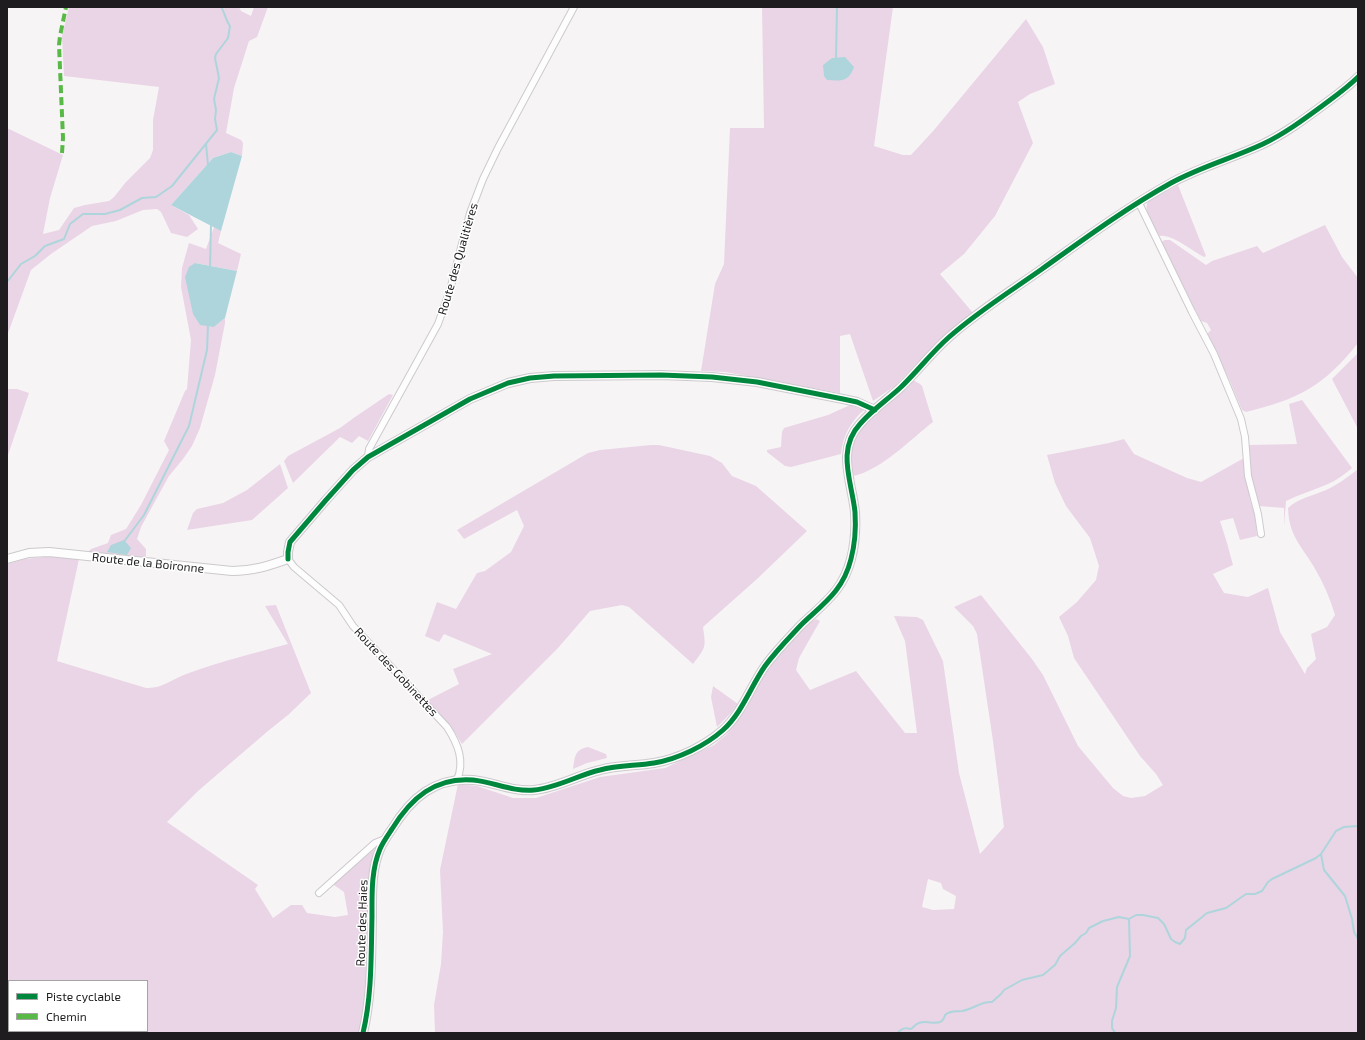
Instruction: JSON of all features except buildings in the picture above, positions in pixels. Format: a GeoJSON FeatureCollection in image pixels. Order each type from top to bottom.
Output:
{"type":"FeatureCollection","features":[{"type":"Feature","properties":{"kind":"street","name":"Route des Qualitières"},"geometry":{"type":"LineString","coordinates":[[368,457],[368,448],[432,336],[442,315],[470,213],[489,167],[574,7]]}},
{"type":"Feature","properties":{"kind":"street"},"geometry":{"type":"LineString","coordinates":[[457,780],[481,782],[518,790],[545,788],[604,768],[654,763],[676,758],[704,743],[724,729],[736,715],[768,661],[804,623],[830,599],[840,586],[847,572],[853,551],[856,524],[854,502],[847,464],[848,446],[853,433],[858,426],[897,391],[944,341],[1068,250],[1139,203],[1184,177],[1248,151],[1277,136],[1310,115],[1358,77]]}},
{"type":"Feature","properties":{"kind":"street"},"geometry":{"type":"LineString","coordinates":[[1139,203],[1184,298],[1214,354],[1242,418],[1248,476],[1258,514],[1261,534]]}},
{"type":"Feature","properties":{"kind":"street"},"geometry":{"type":"LineString","coordinates":[[288,559],[290,542],[353,470],[368,457],[443,414],[485,392],[508,383],[539,377],[669,375],[720,377],[757,382],[843,399],[857,402],[875,410]]}},
{"type":"Feature","properties":{"kind":"street","name":"Route de la Boironne"},"geometry":{"type":"LineString","coordinates":[[7,559],[29,553],[49,552],[232,571],[250,571],[265,568],[288,559]]}},
{"type":"Feature","properties":{"kind":"street","name":"Route des Gobinettes"},"geometry":{"type":"LineString","coordinates":[[288,559],[294,566],[340,605],[353,626],[447,727],[460,751],[460,773],[457,780]]}},
{"type":"Feature","properties":{"kind":"street","name":"Route des Haies"},"geometry":{"type":"LineString","coordinates":[[364,1033],[369,992],[374,877],[377,857],[385,839],[410,803],[429,789],[457,780]]}},
{"type":"Feature","properties":{"kind":"street"},"geometry":{"type":"LineString","coordinates":[[319,893],[375,842],[385,839]]}},
{"type":"Feature","properties":{"kind":"shaded area"},"geometry":{"type":"Polygon","coordinates":[[[69,7],[239,7],[241,11],[251,16],[254,7],[268,7],[257,37],[249,41],[234,88],[226,133],[241,140],[243,143],[242,156],[231,152],[213,158],[171,205],[189,215],[198,229],[187,237],[171,233],[161,212],[157,209],[143,210],[116,221],[92,226],[51,254],[31,270],[7,336],[7,128],[63,155],[50,198],[43,234],[59,230],[74,208],[109,201],[150,158],[153,150],[153,120],[159,87],[64,76],[62,36],[69,7]]]}},
{"type":"Feature","properties":{"kind":"shaded area"},"geometry":{"type":"Polygon","coordinates":[[[762,7],[893,7],[874,146],[903,155],[911,155],[934,130],[1026,19],[1043,47],[1055,84],[1030,94],[1018,102],[1033,143],[995,216],[964,254],[940,274],[973,313],[937,343],[895,386],[873,401],[850,334],[840,336],[840,393],[725,372],[701,371],[715,284],[724,264],[730,128],[764,128],[762,7]]]}},
{"type":"Feature","properties":{"kind":"shaded area"},"geometry":{"type":"Polygon","coordinates":[[[1178,185],[1206,256],[1204,257],[1176,240],[1165,236],[1160,236],[1154,229],[1147,215],[1148,201],[1178,185]]]}},
{"type":"Feature","properties":{"kind":"shaded area"},"geometry":{"type":"Polygon","coordinates":[[[1325,225],[1342,257],[1358,278],[1358,343],[1334,370],[1309,389],[1281,402],[1246,412],[1242,410],[1207,334],[1211,330],[1207,323],[1201,321],[1161,242],[1170,240],[1206,265],[1212,261],[1257,246],[1263,253],[1325,225]]]}},
{"type":"Feature","properties":{"kind":"shaded area"},"geometry":{"type":"Polygon","coordinates":[[[214,227],[221,231],[218,243],[241,254],[237,271],[195,263],[214,327],[225,318],[215,375],[200,428],[192,446],[169,476],[141,527],[137,539],[146,549],[146,560],[87,553],[91,549],[108,543],[111,535],[126,529],[141,505],[169,450],[164,441],[187,389],[191,340],[181,287],[182,268],[189,243],[206,249],[214,227]]]}},
{"type":"Feature","properties":{"kind":"shaded area"},"geometry":{"type":"Polygon","coordinates":[[[1358,353],[1358,429],[1332,379],[1358,353]]]}},
{"type":"Feature","properties":{"kind":"shaded area"},"geometry":{"type":"Polygon","coordinates":[[[913,380],[922,386],[933,422],[874,468],[853,476],[851,452],[853,441],[859,430],[913,380]]]}},
{"type":"Feature","properties":{"kind":"shaded area"},"geometry":{"type":"Polygon","coordinates":[[[7,389],[17,389],[29,393],[7,458],[7,389]]]}},
{"type":"Feature","properties":{"kind":"shaded area"},"geometry":{"type":"Polygon","coordinates":[[[389,394],[393,395],[368,441],[359,436],[352,443],[340,437],[293,483],[284,461],[288,456],[340,428],[389,394]]]}},
{"type":"Feature","properties":{"kind":"shaded area"},"geometry":{"type":"Polygon","coordinates":[[[1302,400],[1352,468],[1341,477],[1323,486],[1286,501],[1284,526],[1284,508],[1259,506],[1251,477],[1249,445],[1297,444],[1289,404],[1302,400]]]}},
{"type":"Feature","properties":{"kind":"shaded area"},"geometry":{"type":"Polygon","coordinates":[[[850,405],[864,410],[851,424],[845,435],[841,454],[791,467],[785,466],[767,452],[767,450],[781,447],[782,432],[784,428],[828,415],[850,405]]]}},
{"type":"Feature","properties":{"kind":"shaded area"},"geometry":{"type":"Polygon","coordinates":[[[1124,439],[1134,454],[1187,478],[1201,482],[1244,458],[1250,500],[1255,515],[1257,536],[1240,540],[1233,518],[1220,521],[1233,565],[1213,574],[1224,593],[1248,597],[1268,588],[1280,632],[1305,674],[1307,668],[1316,659],[1311,634],[1327,627],[1335,615],[1329,596],[1320,578],[1296,540],[1289,518],[1288,508],[1301,499],[1334,486],[1358,469],[1358,1033],[435,1033],[434,1005],[441,964],[443,932],[440,870],[458,784],[477,786],[513,798],[536,798],[600,777],[665,768],[714,745],[727,734],[736,723],[762,675],[773,661],[809,623],[816,619],[820,621],[799,658],[796,670],[810,690],[856,671],[905,733],[917,733],[905,641],[894,616],[917,617],[923,620],[943,661],[959,773],[980,854],[1004,827],[977,634],[973,626],[954,607],[981,595],[1043,675],[1078,746],[1113,788],[1123,796],[1131,798],[1145,796],[1163,785],[1156,774],[1140,756],[1074,658],[1068,636],[1059,617],[1077,602],[1096,580],[1099,566],[1090,538],[1066,506],[1055,483],[1047,455],[1124,439]],[[928,879],[922,907],[933,910],[954,909],[956,896],[943,889],[941,883],[928,879]]]}},
{"type":"Feature","properties":{"kind":"shaded area"},"geometry":{"type":"Polygon","coordinates":[[[659,445],[710,456],[722,463],[732,476],[756,486],[807,531],[757,579],[703,627],[705,639],[704,647],[693,664],[629,607],[622,605],[590,611],[558,648],[462,744],[450,725],[426,701],[459,684],[453,669],[492,654],[444,634],[439,642],[425,636],[437,602],[456,609],[477,573],[485,571],[511,552],[524,526],[517,510],[464,539],[457,530],[588,453],[600,450],[659,445]]]}},
{"type":"Feature","properties":{"kind":"shaded area"},"geometry":{"type":"Polygon","coordinates":[[[280,464],[288,488],[252,520],[187,530],[193,513],[197,509],[223,503],[247,490],[280,464]]]}},
{"type":"Feature","properties":{"kind":"shaded area"},"geometry":{"type":"Polygon","coordinates":[[[44,557],[79,559],[57,661],[146,688],[163,685],[184,675],[238,657],[288,644],[265,606],[276,605],[311,693],[288,715],[198,791],[167,822],[258,885],[255,889],[273,918],[291,905],[302,905],[307,913],[335,917],[348,915],[344,892],[331,883],[370,848],[374,849],[369,887],[367,983],[360,1033],[7,1033],[7,564],[25,559],[44,557]]]}},
{"type":"Feature","properties":{"kind":"shaded area"},"geometry":{"type":"Polygon","coordinates":[[[713,686],[738,704],[717,727],[711,697],[713,686]]]}},
{"type":"Feature","properties":{"kind":"shaded area"},"geometry":{"type":"Polygon","coordinates":[[[588,747],[606,754],[607,758],[587,763],[573,769],[578,752],[583,748],[588,747]]]}},
{"type":"Feature","properties":{"kind":"water"},"geometry":{"type":"Polygon","coordinates":[[[845,57],[854,67],[850,76],[844,80],[827,80],[824,76],[823,65],[832,58],[845,57]]]}},
{"type":"Feature","properties":{"kind":"water"},"geometry":{"type":"Polygon","coordinates":[[[231,152],[242,156],[221,231],[171,205],[213,158],[231,152]]]}},
{"type":"Feature","properties":{"kind":"water"},"geometry":{"type":"Polygon","coordinates":[[[195,263],[237,271],[225,318],[214,327],[200,325],[193,314],[185,277],[189,267],[195,263]]]}},
{"type":"Feature","properties":{"kind":"water"},"geometry":{"type":"Polygon","coordinates":[[[124,540],[131,548],[127,555],[107,552],[111,545],[124,540]]]}},
{"type":"Feature","properties":{"kind":"waterway"},"geometry":{"type":"LineString","coordinates":[[7,282],[21,264],[35,256],[45,246],[64,239],[70,224],[83,214],[105,214],[120,210],[142,198],[156,197],[172,186],[217,130],[214,99],[219,78],[215,58],[216,54],[228,38],[230,26],[221,7]]}},
{"type":"Feature","properties":{"kind":"waterway"},"geometry":{"type":"LineString","coordinates":[[836,59],[837,7]]}},
{"type":"Feature","properties":{"kind":"waterway"},"geometry":{"type":"LineString","coordinates":[[206,144],[208,165]]}},
{"type":"Feature","properties":{"kind":"waterway"},"geometry":{"type":"LineString","coordinates":[[210,268],[211,225]]}},
{"type":"Feature","properties":{"kind":"waterway"},"geometry":{"type":"LineString","coordinates":[[123,543],[144,515],[189,426],[207,350],[208,325]]}},
{"type":"Feature","properties":{"kind":"waterway"},"geometry":{"type":"LineString","coordinates":[[897,1033],[903,1029],[911,1029],[919,1023],[941,1022],[945,1015],[949,1012],[962,1011],[984,1003],[992,1002],[1004,990],[1022,980],[1043,975],[1055,965],[1060,956],[1086,933],[1089,928],[1103,921],[1119,917],[1129,919],[1136,915],[1158,918],[1164,924],[1171,939],[1180,944],[1185,938],[1186,930],[1207,913],[1226,908],[1246,894],[1255,894],[1262,891],[1272,879],[1316,858],[1321,854],[1336,831],[1344,827],[1358,826]]}},
{"type":"Feature","properties":{"kind":"waterway"},"geometry":{"type":"LineString","coordinates":[[1321,854],[1324,870],[1345,896],[1352,919],[1354,932],[1358,939]]}},
{"type":"Feature","properties":{"kind":"waterway"},"geometry":{"type":"LineString","coordinates":[[1115,1033],[1112,1028],[1112,1021],[1116,1008],[1117,987],[1130,956],[1129,919]]}},
{"type":"Feature","properties":{"kind":"marked path"},"geometry":{"type":"LineString","coordinates":[[62,153],[63,138],[59,45],[66,7]]}},
{"type":"Feature","properties":{"kind":"cycle path"},"geometry":{"type":"LineString","coordinates":[[363,1033],[370,990],[372,891],[375,865],[380,849],[399,818],[416,799],[436,786],[459,780],[481,781],[518,790],[543,789],[607,768],[663,761],[691,751],[716,736],[736,716],[765,666],[801,625],[832,596],[843,580],[851,559],[855,530],[855,512],[847,466],[847,455],[853,434],[860,424],[900,388],[959,328],[1105,224],[1182,177],[1252,149],[1278,136],[1301,122],[1345,89],[1358,77]]}},
{"type":"Feature","properties":{"kind":"cycle path"},"geometry":{"type":"LineString","coordinates":[[288,559],[290,542],[353,470],[368,457],[470,399],[508,383],[530,378],[554,376],[661,375],[712,377],[757,382],[843,399],[857,402],[875,410]]}}]}
